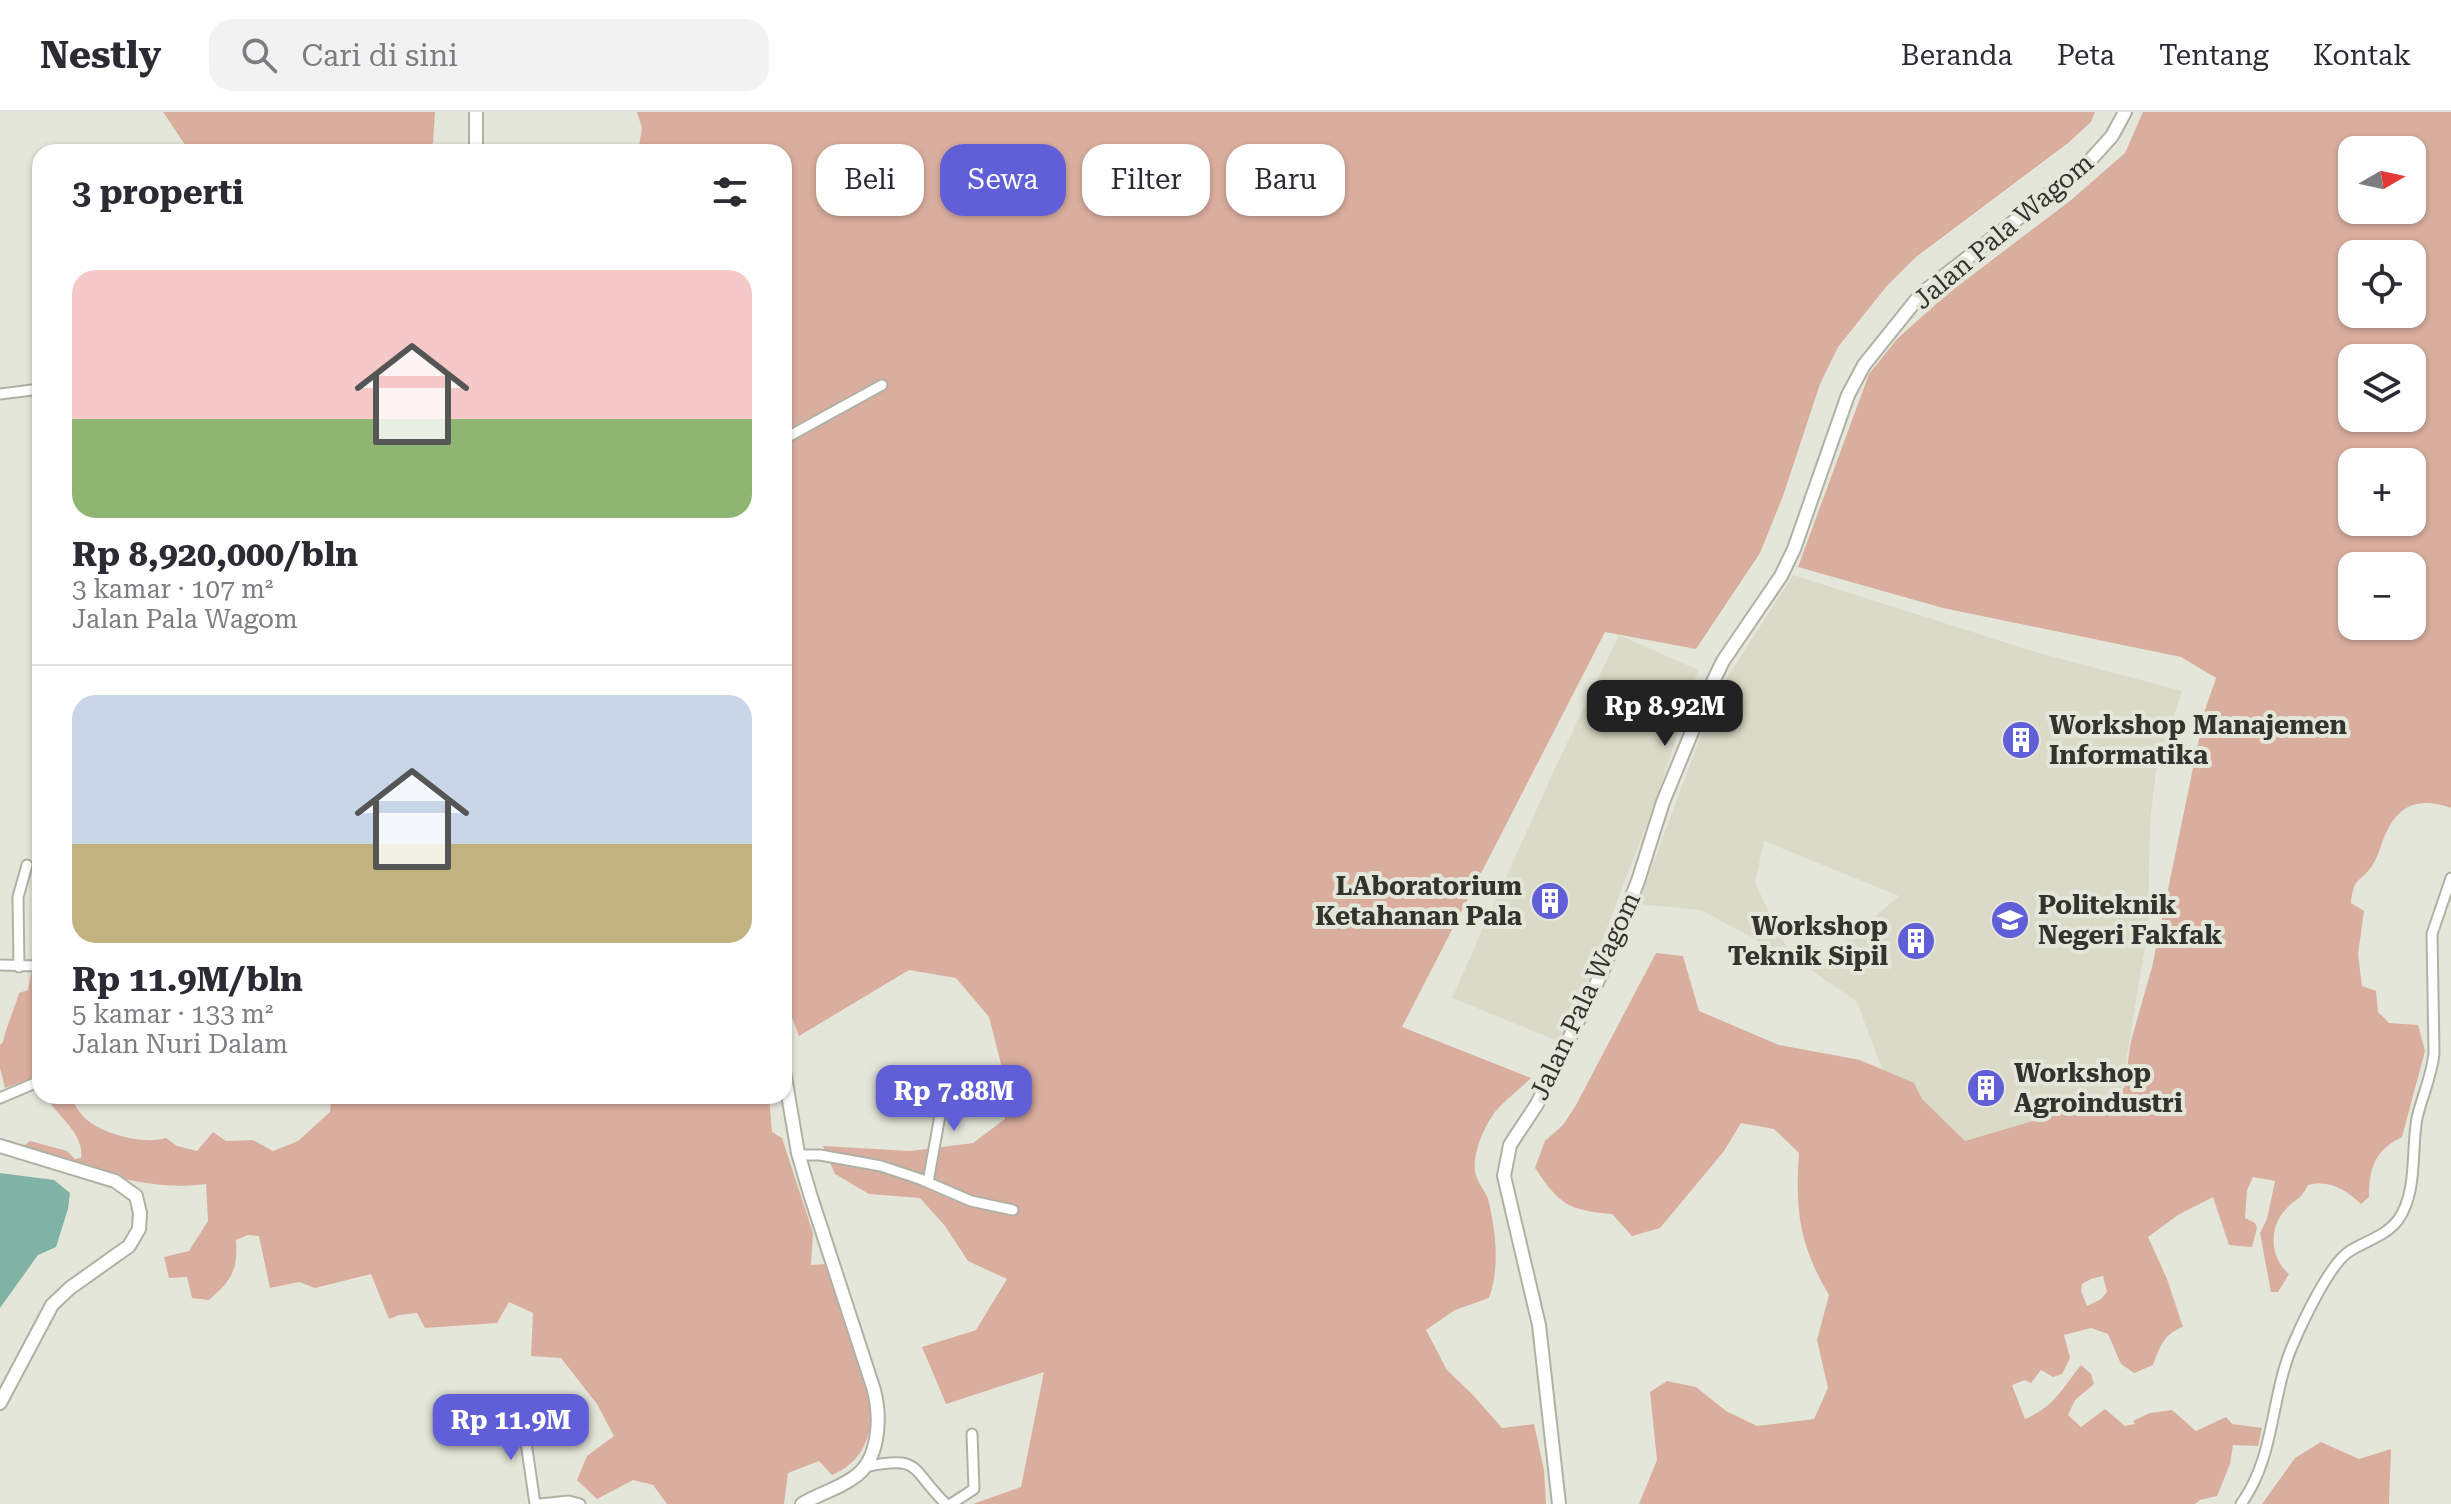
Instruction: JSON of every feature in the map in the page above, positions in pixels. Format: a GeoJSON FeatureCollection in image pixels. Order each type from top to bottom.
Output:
{"type":"FeatureCollection","features":[{"type":"Feature","properties":{"kind":"main road"},"geometry":{"type":"LineString","coordinates":[[476,112],[476,144]]}},
{"type":"Feature","properties":{"kind":"main road","name":"Jalan Pala Wagom"},"geometry":{"type":"LineString","coordinates":[[1559,1504],[1539,1325],[1504,1176],[1510,1145],[1537,1104],[1602,972],[1638,881],[1663,802],[1710,688],[1723,661],[1781,576],[1794,549],[1848,395],[1864,365],[1928,288],[2085,166],[2112,136],[2125,112]]}},
{"type":"Feature","properties":{"kind":"main road"},"geometry":{"type":"LineString","coordinates":[[790,1104],[799,1155],[878,1404],[875,1441],[864,1467],[855,1477],[802,1504]]}},
{"type":"Feature","properties":{"kind":"main road"},"geometry":{"type":"LineString","coordinates":[[0,1146],[115,1181],[136,1196],[140,1213],[139,1229],[129,1246],[70,1288],[52,1305],[0,1403]]}},
{"type":"Feature","properties":{"kind":"street"},"geometry":{"type":"LineString","coordinates":[[792,435],[882,385]]}},
{"type":"Feature","properties":{"kind":"street"},"geometry":{"type":"LineString","coordinates":[[0,394],[32,390]]}},
{"type":"Feature","properties":{"kind":"street"},"geometry":{"type":"LineString","coordinates":[[19,967],[18,897],[27,865]]}},
{"type":"Feature","properties":{"kind":"street"},"geometry":{"type":"LineString","coordinates":[[2241,1504],[2264,1459],[2282,1374],[2313,1304],[2342,1259],[2387,1231],[2407,1202],[2416,1122],[2433,1064],[2432,934],[2451,878]]}},
{"type":"Feature","properties":{"kind":"street"},"geometry":{"type":"LineString","coordinates":[[0,965],[32,966]]}},
{"type":"Feature","properties":{"kind":"street"},"geometry":{"type":"LineString","coordinates":[[928,1182],[949,1077]]}},
{"type":"Feature","properties":{"kind":"street"},"geometry":{"type":"LineString","coordinates":[[0,1098],[32,1084]]}},
{"type":"Feature","properties":{"kind":"street"},"geometry":{"type":"LineString","coordinates":[[799,1155],[820,1155],[881,1166],[971,1201],[1013,1210]]}},
{"type":"Feature","properties":{"kind":"street"},"geometry":{"type":"LineString","coordinates":[[522,1415],[538,1504],[569,1501],[580,1504]]}},
{"type":"Feature","properties":{"kind":"street"},"geometry":{"type":"LineString","coordinates":[[864,1467],[904,1462],[916,1468],[948,1504],[974,1489],[972,1434]]}},
{"type":"Feature","properties":{"kind":"shaded area"},"geometry":{"type":"Polygon","coordinates":[[[163,112],[435,112],[432,144],[185,144],[163,112]]]}},
{"type":"Feature","properties":{"kind":"shaded area"},"geometry":{"type":"Polygon","coordinates":[[[637,112],[2095,112],[2091,122],[2068,143],[1916,257],[1886,287],[1838,347],[1820,384],[1783,496],[1760,553],[1696,649],[1605,632],[1402,1027],[1531,1078],[1495,1112],[1483,1132],[1476,1156],[1476,1175],[1488,1199],[1495,1236],[1495,1274],[1489,1298],[1455,1310],[1426,1330],[1447,1370],[1502,1428],[1534,1424],[1544,1470],[1546,1504],[973,1504],[1021,1487],[1044,1372],[946,1404],[922,1347],[976,1330],[1007,1279],[968,1261],[945,1226],[920,1198],[869,1194],[835,1174],[823,1146],[910,1151],[973,1143],[1005,1119],[1004,1076],[989,1017],[956,978],[909,970],[799,1036],[792,1018],[792,144],[639,144],[642,128],[637,112]]]}},
{"type":"Feature","properties":{"kind":"shaded area"},"geometry":{"type":"Polygon","coordinates":[[[2143,112],[2451,112],[2451,808],[2422,803],[2399,814],[2387,831],[2372,866],[2355,884],[2351,903],[2364,911],[2358,954],[2362,986],[2376,991],[2378,1012],[2389,1023],[2418,1025],[2425,1051],[2402,1137],[2385,1148],[2375,1161],[2369,1197],[2361,1204],[2337,1187],[2316,1184],[2308,1185],[2286,1209],[2274,1234],[2278,1260],[2289,1274],[2278,1292],[2271,1292],[2260,1233],[2267,1219],[2275,1181],[2253,1177],[2247,1190],[2245,1218],[2255,1223],[2257,1228],[2252,1247],[2229,1245],[2213,1197],[2178,1215],[2148,1237],[2167,1279],[2183,1327],[2171,1333],[2153,1365],[2134,1373],[2121,1364],[2108,1334],[2091,1328],[2064,1335],[2070,1358],[2062,1374],[2053,1377],[2041,1370],[2031,1383],[2025,1380],[2012,1385],[2025,1419],[2051,1403],[2081,1365],[2091,1374],[2094,1384],[2075,1400],[2068,1415],[2081,1427],[2105,1409],[2125,1426],[2135,1424],[2133,1421],[2150,1413],[2172,1410],[2196,1431],[2226,1417],[2232,1424],[2262,1428],[2258,1446],[2233,1445],[2230,1464],[2217,1496],[2195,1504],[1639,1504],[1657,1460],[1650,1392],[1667,1381],[1696,1387],[1726,1411],[1757,1426],[1814,1419],[1828,1388],[1817,1340],[1829,1295],[1811,1260],[1801,1226],[1799,1153],[1774,1129],[1741,1123],[1724,1151],[1660,1228],[1632,1236],[1612,1214],[1566,1203],[1551,1190],[1535,1168],[1545,1141],[1563,1125],[1576,1105],[1656,953],[1683,956],[1699,1011],[1779,1045],[1860,1060],[1914,1083],[1922,1099],[1965,1141],[2111,1098],[2124,1088],[2131,1041],[2152,967],[2205,710],[2216,678],[2181,657],[1943,608],[1798,567],[1869,374],[1897,339],[1946,295],[2071,200],[2125,153],[2143,112]],[[2103,1276],[2082,1284],[2081,1291],[2087,1306],[2107,1292],[2103,1276]]]}},
{"type":"Feature","properties":{"kind":"shaded area","name":"Politeknik Negeri Fakfak"},"geometry":{"type":"Polygon","coordinates":[[[1793,575],[2039,653],[2182,691],[2156,772],[2150,822],[2148,929],[2119,1104],[2050,1160],[1906,1133],[1857,1002],[1811,970],[1899,896],[1764,841],[1755,883],[1792,959],[1701,910],[1638,904],[1716,695],[1793,575]]]}},
{"type":"Feature","properties":{"kind":"shaded area"},"geometry":{"type":"Polygon","coordinates":[[[1619,635],[1698,670],[1657,797],[1563,1043],[1452,998],[1557,764],[1619,635]]]}},
{"type":"Feature","properties":{"kind":"shaded area"},"geometry":{"type":"Polygon","coordinates":[[[31,973],[32,1078],[5,1088],[0,1068],[0,1045],[19,993],[28,990],[31,973]]]}},
{"type":"Feature","properties":{"kind":"shaded area"},"geometry":{"type":"Polygon","coordinates":[[[52,1104],[74,1104],[91,1123],[111,1133],[135,1139],[166,1138],[177,1146],[197,1151],[213,1132],[226,1141],[253,1140],[273,1151],[298,1141],[330,1112],[330,1104],[770,1104],[772,1132],[782,1138],[813,1233],[811,1265],[826,1264],[872,1410],[867,1440],[850,1464],[832,1475],[819,1461],[788,1473],[784,1504],[667,1504],[653,1485],[633,1480],[597,1499],[577,1480],[587,1456],[614,1436],[597,1404],[561,1358],[531,1356],[533,1313],[509,1302],[497,1323],[425,1328],[417,1313],[389,1319],[371,1274],[315,1288],[299,1282],[270,1288],[259,1236],[248,1235],[236,1240],[234,1267],[223,1286],[209,1300],[192,1298],[187,1277],[169,1278],[164,1257],[189,1251],[208,1221],[206,1184],[182,1186],[136,1181],[22,1147],[30,1141],[67,1151],[75,1159],[81,1158],[79,1141],[52,1104]]]}},
{"type":"Feature","properties":{"kind":"shaded area"},"geometry":{"type":"Polygon","coordinates":[[[2321,1442],[2359,1459],[2391,1449],[2389,1504],[2262,1504],[2295,1458],[2321,1442]]]}},
{"type":"Feature","properties":{"kind":"water"},"geometry":{"type":"Polygon","coordinates":[[[0,1173],[54,1180],[70,1193],[56,1247],[38,1255],[0,1308],[0,1173]]]}},
{"type":"Feature","properties":{"kind":"place","name":"Workshop Manajemen Informatika"},"geometry":{"type":"Point","coordinates":[2021,740]}},
{"type":"Feature","properties":{"kind":"place","name":"LAboratorium Ketahanan Pala"},"geometry":{"type":"Point","coordinates":[1550,901]}},
{"type":"Feature","properties":{"kind":"place","name":"Politeknik Negeri Fakfak"},"geometry":{"type":"Point","coordinates":[2010,920]}},
{"type":"Feature","properties":{"kind":"place","name":"Workshop Teknik Sipil"},"geometry":{"type":"Point","coordinates":[1916,941]}},
{"type":"Feature","properties":{"kind":"place","name":"Workshop Agroindustri"},"geometry":{"type":"Point","coordinates":[1986,1088]}}]}
